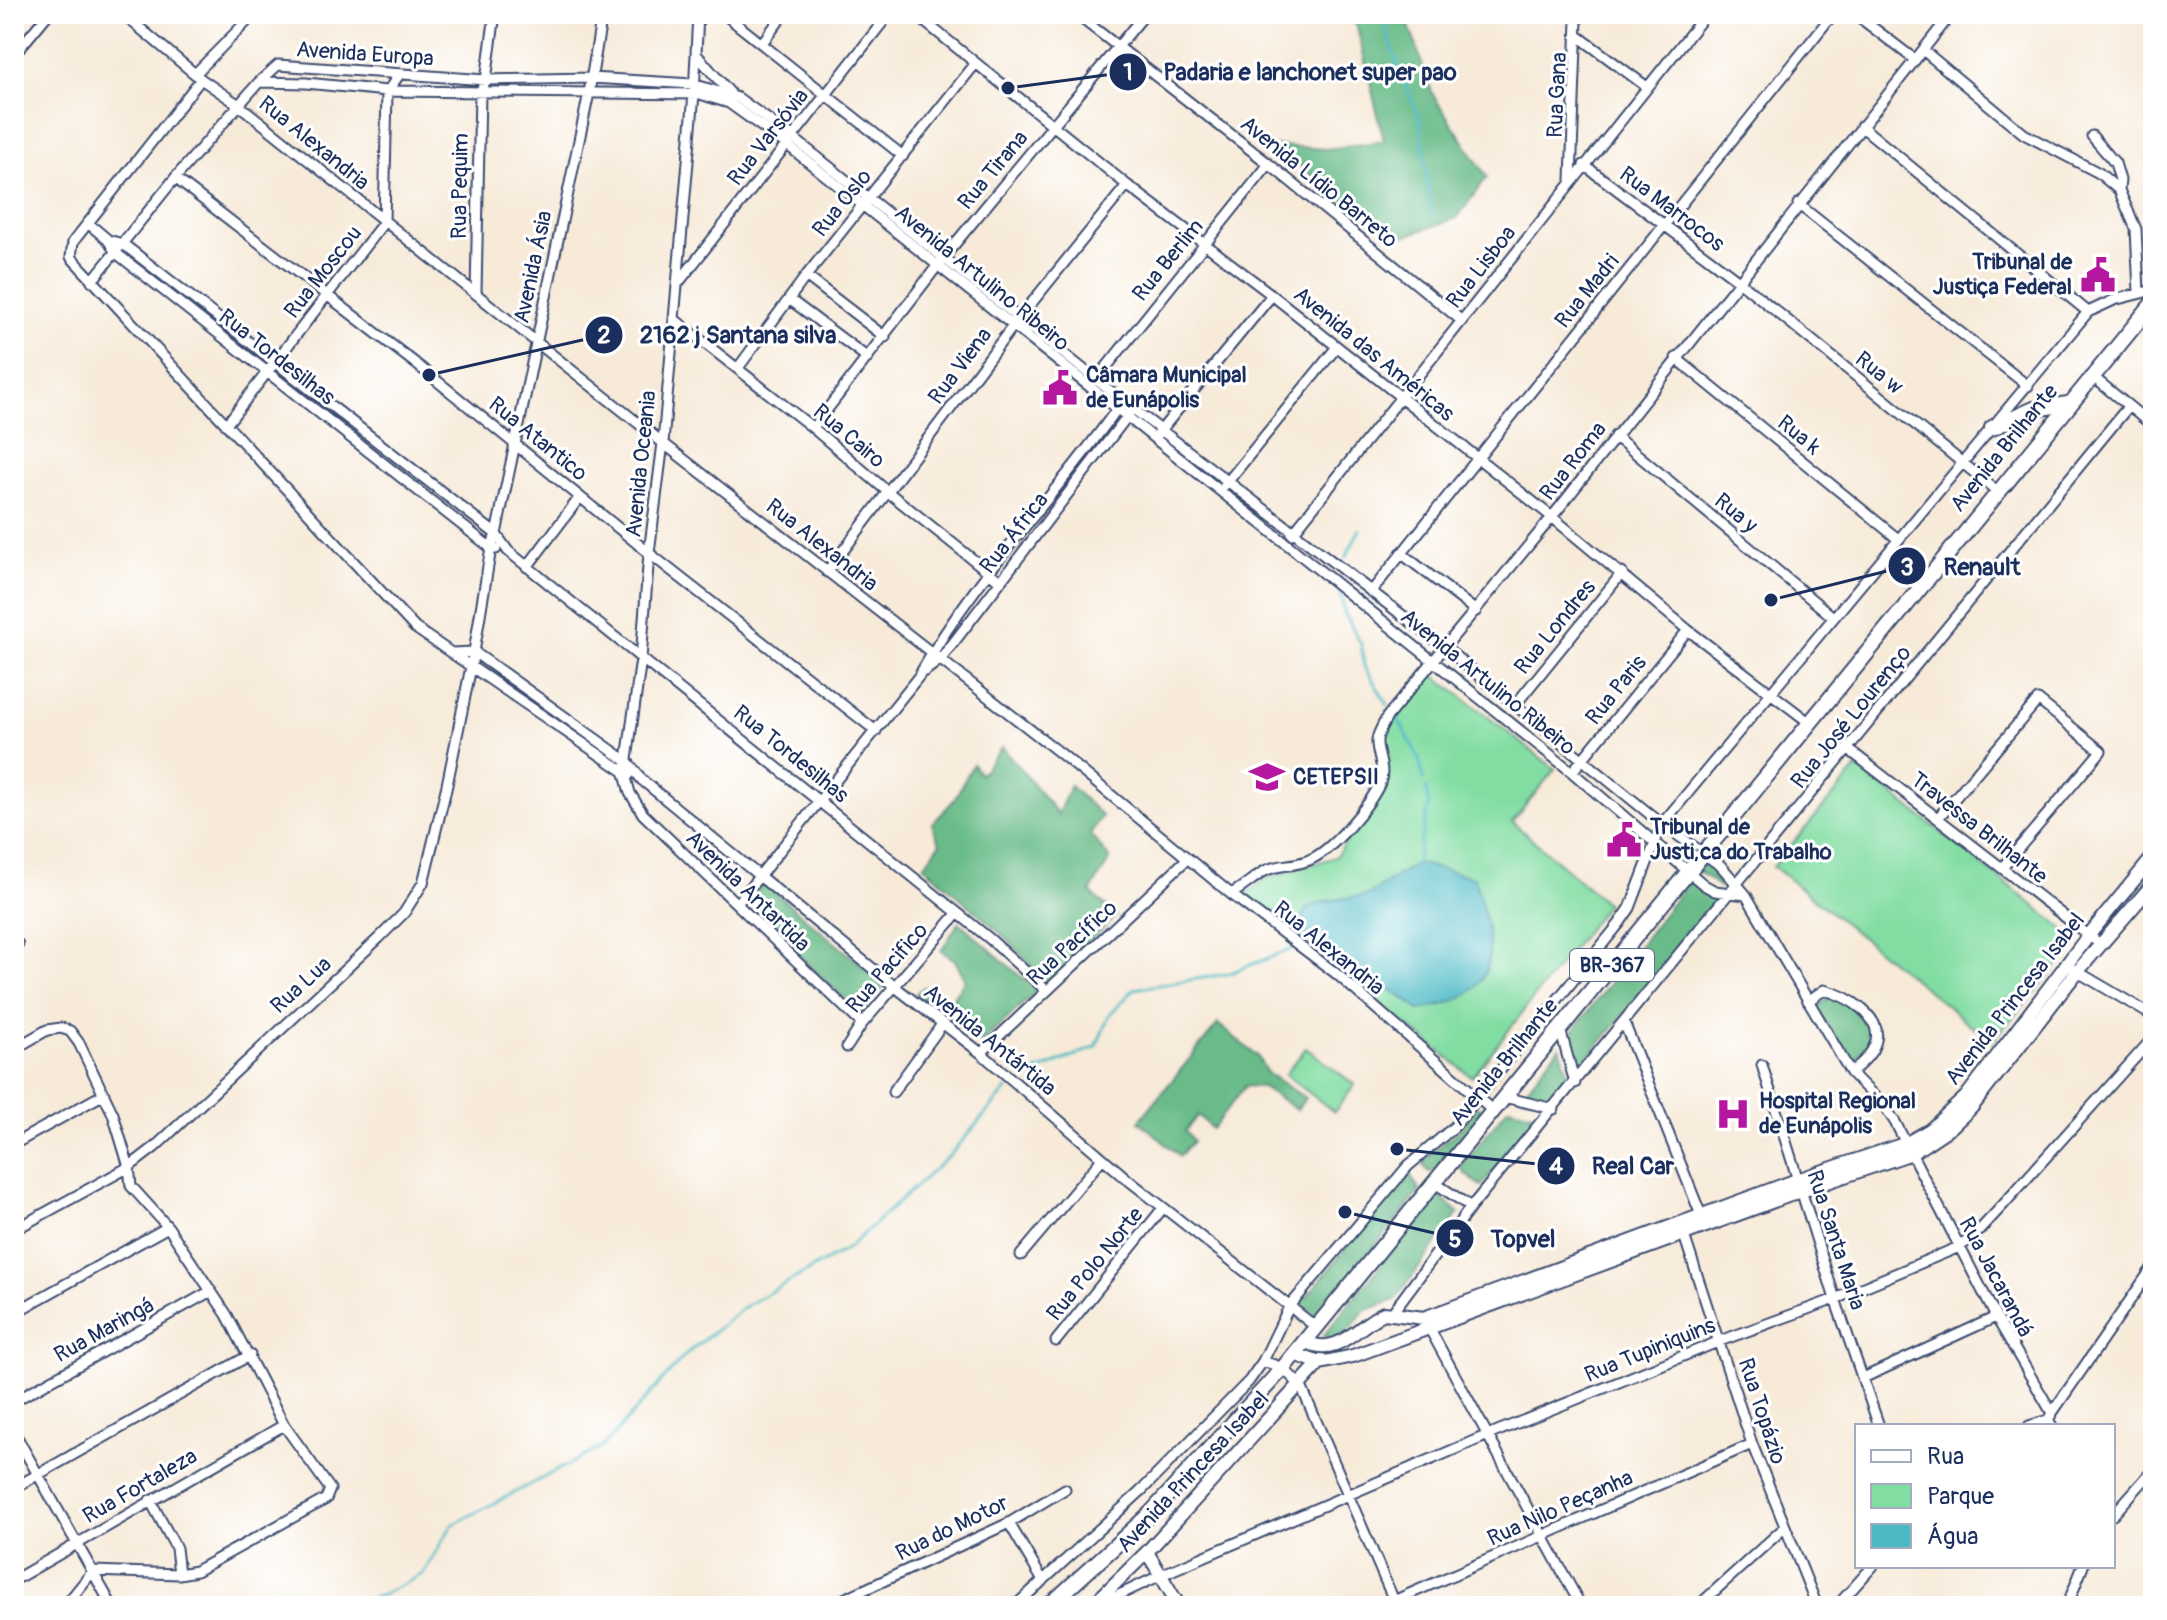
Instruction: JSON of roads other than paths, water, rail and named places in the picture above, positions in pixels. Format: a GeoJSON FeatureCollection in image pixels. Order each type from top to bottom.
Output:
{"type":"FeatureCollection","features":[{"type":"Feature","properties":{"kind":"main road","name":"Avenida Brilhante"},"geometry":{"type":"LineString","coordinates":[[1049,1606],[1150,1514],[1283,1368],[2153,303]]}},
{"type":"Feature","properties":{"kind":"main road"},"geometry":{"type":"LineString","coordinates":[[1992,428],[2034,409],[2068,404]]}},
{"type":"Feature","properties":{"kind":"main road","name":"Avenida Princesa Isabel"},"geometry":{"type":"LineString","coordinates":[[2072,968],[2089,935],[2153,857]]}},
{"type":"Feature","properties":{"kind":"main road","name":"Avenida Princesa Isabel"},"geometry":{"type":"LineString","coordinates":[[1376,1347],[1483,1301],[1910,1148],[1966,1097],[2072,968],[2100,944],[2153,884]]}},
{"type":"Feature","properties":{"kind":"main road"},"geometry":{"type":"LineString","coordinates":[[2123,893],[2136,903]]}},
{"type":"Feature","properties":{"kind":"main road"},"geometry":{"type":"LineString","coordinates":[[1304,1341],[1314,1346],[1337,1345],[1381,1314],[1394,1314],[1401,1338]]}},
{"type":"Feature","properties":{"kind":"main road","name":"Avenida Princesa Isabel"},"geometry":{"type":"LineString","coordinates":[[1394,1314],[1426,1323]]}},
{"type":"Feature","properties":{"kind":"main road"},"geometry":{"type":"LineString","coordinates":[[1294,1354],[1320,1363],[1376,1347],[1368,1323]]}},
{"type":"Feature","properties":{"kind":"main road","name":"Avenida Princesa Isabel"},"geometry":{"type":"LineString","coordinates":[[1094,1606],[1301,1386],[1320,1363],[1327,1347]]}},
{"type":"Feature","properties":{"kind":"main road"},"geometry":{"type":"LineString","coordinates":[[1147,1552],[1179,1606]]}},
{"type":"Feature","properties":{"kind":"street"},"geometry":{"type":"LineString","coordinates":[[14,55],[48,14]]}},
{"type":"Feature","properties":{"kind":"street","name":"Rua Alexandria"},"geometry":{"type":"LineString","coordinates":[[123,14],[663,443],[1060,753],[1231,894],[1338,975],[1493,1111]]}},
{"type":"Feature","properties":{"kind":"street"},"geometry":{"type":"LineString","coordinates":[[88,223],[198,76],[254,14]]}},
{"type":"Feature","properties":{"kind":"street"},"geometry":{"type":"LineString","coordinates":[[477,14],[495,16]]}},
{"type":"Feature","properties":{"kind":"street","name":"Avenida Ásia"},"geometry":{"type":"LineString","coordinates":[[470,668],[491,548],[589,93],[602,14]]}},
{"type":"Feature","properties":{"kind":"street","name":"Avenida Oceania"},"geometry":{"type":"LineString","coordinates":[[625,774],[641,659],[649,553],[663,443],[698,14]]}},
{"type":"Feature","properties":{"kind":"street"},"geometry":{"type":"LineString","coordinates":[[724,14],[903,156]]}},
{"type":"Feature","properties":{"kind":"street"},"geometry":{"type":"LineString","coordinates":[[762,43],[784,14]]}},
{"type":"Feature","properties":{"kind":"street","name":"Rua Varsóvia"},"geometry":{"type":"LineString","coordinates":[[677,284],[889,14]]}},
{"type":"Feature","properties":{"kind":"street","name":"Avenida das Américas"},"geometry":{"type":"LineString","coordinates":[[915,14],[1127,185],[1272,295],[1552,517],[1688,630],[1810,723]]}},
{"type":"Feature","properties":{"kind":"street","name":"Avenida Lídio Barreto"},"geometry":{"type":"LineString","coordinates":[[1076,14],[1269,164],[1462,321]]}},
{"type":"Feature","properties":{"kind":"street","name":"Rua Tirana"},"geometry":{"type":"LineString","coordinates":[[813,428],[941,262],[1145,14]]}},
{"type":"Feature","properties":{"kind":"street","name":"Rua Lisboa"},"geometry":{"type":"LineString","coordinates":[[1286,542],[1706,14]]}},
{"type":"Feature","properties":{"kind":"street","name":"Rua Madri"},"geometry":{"type":"LineString","coordinates":[[1371,592],[1833,14]]}},
{"type":"Feature","properties":{"kind":"street"},"geometry":{"type":"LineString","coordinates":[[1855,14],[1914,59]]}},
{"type":"Feature","properties":{"kind":"street","name":"Rua Pequim"},"geometry":{"type":"LineString","coordinates":[[476,294],[480,92],[486,80],[495,16]]}},
{"type":"Feature","properties":{"kind":"street","name":"Rua Gana"},"geometry":{"type":"LineString","coordinates":[[1571,180],[1579,16]]}},
{"type":"Feature","properties":{"kind":"street","name":"Rua Roma"},"geometry":{"type":"LineString","coordinates":[[1231,894],[1264,872],[1306,862],[1334,843],[1378,787],[1383,767],[1377,740],[1387,717],[1552,517],[1947,16]]}},
{"type":"Feature","properties":{"kind":"street"},"geometry":{"type":"LineString","coordinates":[[1578,36],[1647,87]]}},
{"type":"Feature","properties":{"kind":"street"},"geometry":{"type":"LineString","coordinates":[[1923,50],[2024,134],[2091,168],[2119,190],[2136,229],[2139,292]]}},
{"type":"Feature","properties":{"kind":"street"},"geometry":{"type":"LineString","coordinates":[[696,54],[733,95]]}},
{"type":"Feature","properties":{"kind":"street","name":"Rua Oslo"},"geometry":{"type":"LineString","coordinates":[[738,368],[806,276],[976,63]]}},
{"type":"Feature","properties":{"kind":"street","name":"Avenida Europa"},"geometry":{"type":"LineString","coordinates":[[92,281],[175,178],[259,82],[278,65],[486,80],[591,78]]}},
{"type":"Feature","properties":{"kind":"street"},"geometry":{"type":"LineString","coordinates":[[387,91],[399,75]]}},
{"type":"Feature","properties":{"kind":"street","name":"Avenida Artulino Ribeiro"},"geometry":{"type":"LineString","coordinates":[[591,78],[733,95],[1130,413],[1228,481],[1516,704],[1662,824],[1704,853],[1739,884],[1808,1001]]}},
{"type":"Feature","properties":{"kind":"street","name":"Avenida Artulino Ribeiro"},"geometry":{"type":"LineString","coordinates":[[259,82],[387,91],[589,93],[694,89],[729,103],[789,140]]}},
{"type":"Feature","properties":{"kind":"street","name":"Rua Moscou"},"geometry":{"type":"LineString","coordinates":[[226,425],[384,222],[387,91]]}},
{"type":"Feature","properties":{"kind":"street"},"geometry":{"type":"LineString","coordinates":[[1861,126],[2088,312]]}},
{"type":"Feature","properties":{"kind":"street"},"geometry":{"type":"LineString","coordinates":[[2092,136],[2115,163],[2120,180],[2119,190]]}},
{"type":"Feature","properties":{"kind":"street","name":"Rua Berlim"},"geometry":{"type":"LineString","coordinates":[[1096,380],[1269,164]]}},
{"type":"Feature","properties":{"kind":"street","name":"Rua Marrocos"},"geometry":{"type":"LineString","coordinates":[[1584,165],[1739,281]]}},
{"type":"Feature","properties":{"kind":"street","name":"Rua Atantico"},"geometry":{"type":"LineString","coordinates":[[175,178],[876,731]]}},
{"type":"Feature","properties":{"kind":"street","name":"Rua Viena"},"geometry":{"type":"LineString","coordinates":[[827,572],[1016,322],[1127,185]]}},
{"type":"Feature","properties":{"kind":"street"},"geometry":{"type":"LineString","coordinates":[[1798,204],[2028,386]]}},
{"type":"Feature","properties":{"kind":"street","name":"Rua Tordesilhas"},"geometry":{"type":"LineString","coordinates":[[88,223],[108,240],[116,253],[491,548],[508,551]]}},
{"type":"Feature","properties":{"kind":"street","name":"Avenida Antártida"},"geometry":{"type":"LineString","coordinates":[[88,223],[73,242],[71,253],[92,281],[415,628],[625,774],[642,780]]}},
{"type":"Feature","properties":{"kind":"street","name":"Rua Tordesilhas"},"geometry":{"type":"LineString","coordinates":[[108,240],[123,244],[496,534],[508,551],[527,567],[820,800],[990,939],[1047,991]]}},
{"type":"Feature","properties":{"kind":"street"},"geometry":{"type":"LineString","coordinates":[[806,276],[885,337]]}},
{"type":"Feature","properties":{"kind":"street","name":"Rua w"},"geometry":{"type":"LineString","coordinates":[[1739,281],[1997,491]]}},
{"type":"Feature","properties":{"kind":"street"},"geometry":{"type":"LineString","coordinates":[[1015,1606],[1073,1555],[1249,1381],[1263,1361],[1289,1307],[1408,1166],[1454,1127],[1626,914],[1662,824],[2088,312],[2139,292],[2153,290]]}},
{"type":"Feature","properties":{"kind":"street"},"geometry":{"type":"LineString","coordinates":[[1158,434],[1272,295]]}},
{"type":"Feature","properties":{"kind":"street"},"geometry":{"type":"LineString","coordinates":[[789,299],[868,358]]}},
{"type":"Feature","properties":{"kind":"street","name":"Rua Cairo"},"geometry":{"type":"LineString","coordinates":[[674,319],[1000,581]]}},
{"type":"Feature","properties":{"kind":"street","name":"Avenida Artulino Ribeiro"},"geometry":{"type":"LineString","coordinates":[[1016,322],[1096,380],[1120,405]]}},
{"type":"Feature","properties":{"kind":"street"},"geometry":{"type":"LineString","coordinates":[[1220,490],[1336,348]]}},
{"type":"Feature","properties":{"kind":"street","name":"Rua k"},"geometry":{"type":"LineString","coordinates":[[1676,358],[1898,539]]}},
{"type":"Feature","properties":{"kind":"street"},"geometry":{"type":"LineString","coordinates":[[2092,376],[2153,426]]}},
{"type":"Feature","properties":{"kind":"street","name":"Rua África"},"geometry":{"type":"LineString","coordinates":[[737,904],[919,676],[932,652],[988,573],[1120,405]]}},
{"type":"Feature","properties":{"kind":"street","name":"Rua José Lourenço"},"geometry":{"type":"LineString","coordinates":[[1394,1314],[1471,1207],[2128,407]]}},
{"type":"Feature","properties":{"kind":"street","name":"Rua África"},"geometry":{"type":"LineString","coordinates":[[919,676],[941,659],[1130,413]]}},
{"type":"Feature","properties":{"kind":"street","name":"Avenida Artulino Ribeiro"},"geometry":{"type":"LineString","coordinates":[[1158,434],[1220,490],[1572,772],[1704,885],[1730,894]]}},
{"type":"Feature","properties":{"kind":"street","name":"Rua y"},"geometry":{"type":"LineString","coordinates":[[1615,436],[1833,617]]}},
{"type":"Feature","properties":{"kind":"street"},"geometry":{"type":"LineString","coordinates":[[527,567],[580,497]]}},
{"type":"Feature","properties":{"kind":"street"},"geometry":{"type":"LineString","coordinates":[[1401,553],[1476,611]]}},
{"type":"Feature","properties":{"kind":"street","name":"Rua Londres"},"geometry":{"type":"LineString","coordinates":[[1516,704],[1622,573]]}},
{"type":"Feature","properties":{"kind":"street","name":"Rua Paris"},"geometry":{"type":"LineString","coordinates":[[1572,772],[1688,630]]}},
{"type":"Feature","properties":{"kind":"street"},"geometry":{"type":"LineString","coordinates":[[452,653],[474,652]]}},
{"type":"Feature","properties":{"kind":"street","name":"Avenida Antártida"},"geometry":{"type":"LineString","coordinates":[[474,652],[628,762],[642,780],[981,1053],[1102,1159],[1316,1327]]}},
{"type":"Feature","properties":{"kind":"street","name":"Rua Lua"},"geometry":{"type":"LineString","coordinates":[[14,1230],[129,1167],[165,1138],[379,938],[411,902],[423,883],[447,785],[470,668]]}},
{"type":"Feature","properties":{"kind":"street"},"geometry":{"type":"LineString","coordinates":[[1938,818],[2038,700],[2101,751],[2002,868]]}},
{"type":"Feature","properties":{"kind":"street","name":"Travessa Brilhante"},"geometry":{"type":"LineString","coordinates":[[1848,749],[2100,944]]}},
{"type":"Feature","properties":{"kind":"street","name":"Avenida Antartida"},"geometry":{"type":"LineString","coordinates":[[625,774],[630,793],[643,814],[862,1024]]}},
{"type":"Feature","properties":{"kind":"street","name":"Rua Pacífico"},"geometry":{"type":"LineString","coordinates":[[981,1053],[1187,859]]}},
{"type":"Feature","properties":{"kind":"street"},"geometry":{"type":"LineString","coordinates":[[1730,894],[1746,895]]}},
{"type":"Feature","properties":{"kind":"street","name":"Rua Pacifico"},"geometry":{"type":"LineString","coordinates":[[847,1047],[862,1024],[957,914]]}},
{"type":"Feature","properties":{"kind":"street"},"geometry":{"type":"LineString","coordinates":[[2072,968],[2153,1016]]}},
{"type":"Feature","properties":{"kind":"street"},"geometry":{"type":"LineString","coordinates":[[1808,1001],[1824,990],[1841,994],[1869,1016],[1876,1029],[1875,1044],[1851,1073]]}},
{"type":"Feature","properties":{"kind":"street","name":"Rua Jacarandá"},"geometry":{"type":"LineString","coordinates":[[1808,1001],[1851,1073],[1885,1107],[1910,1148],[2051,1420]]}},
{"type":"Feature","properties":{"kind":"street"},"geometry":{"type":"LineString","coordinates":[[893,1092],[943,1023]]}},
{"type":"Feature","properties":{"kind":"street"},"geometry":{"type":"LineString","coordinates":[[1621,1027],[1625,1025],[1703,1222]]}},
{"type":"Feature","properties":{"kind":"street"},"geometry":{"type":"LineString","coordinates":[[14,1049],[47,1030],[61,1028],[75,1037],[113,1114],[135,1191],[168,1227],[211,1291],[250,1355],[284,1425],[330,1489],[326,1499],[207,1567],[179,1574],[93,1571]]}},
{"type":"Feature","properties":{"kind":"street"},"geometry":{"type":"LineString","coordinates":[[1560,1029],[1575,1083]]}},
{"type":"Feature","properties":{"kind":"street","name":"Rua Tupiniquins"},"geometry":{"type":"LineString","coordinates":[[1094,1606],[1488,1435],[1959,1247],[1993,1216],[2153,1038]]}},
{"type":"Feature","properties":{"kind":"street","name":"Rua Santa Maria"},"geometry":{"type":"LineString","coordinates":[[1762,1065],[1835,1299],[1878,1424]]}},
{"type":"Feature","properties":{"kind":"street"},"geometry":{"type":"LineString","coordinates":[[14,1144],[104,1094]]}},
{"type":"Feature","properties":{"kind":"street"},"geometry":{"type":"LineString","coordinates":[[1504,1097],[1554,1109]]}},
{"type":"Feature","properties":{"kind":"street"},"geometry":{"type":"LineString","coordinates":[[1021,1255],[1102,1159]]}},
{"type":"Feature","properties":{"kind":"street"},"geometry":{"type":"LineString","coordinates":[[1435,1183],[1471,1207]]}},
{"type":"Feature","properties":{"kind":"street","name":"Rua Polo Norte"},"geometry":{"type":"LineString","coordinates":[[1056,1341],[1163,1208]]}},
{"type":"Feature","properties":{"kind":"street"},"geometry":{"type":"LineString","coordinates":[[14,1313],[168,1227]]}},
{"type":"Feature","properties":{"kind":"street","name":"Rua Topázio"},"geometry":{"type":"LineString","coordinates":[[1683,1230],[1752,1444],[1817,1606]]}},
{"type":"Feature","properties":{"kind":"street"},"geometry":{"type":"LineString","coordinates":[[2051,1420],[2153,1267]]}},
{"type":"Feature","properties":{"kind":"street","name":"Rua Maringá"},"geometry":{"type":"LineString","coordinates":[[14,1401],[211,1291]]}},
{"type":"Feature","properties":{"kind":"street"},"geometry":{"type":"LineString","coordinates":[[1863,1378],[1996,1317]]}},
{"type":"Feature","properties":{"kind":"street"},"geometry":{"type":"LineString","coordinates":[[1426,1323],[1581,1606]]}},
{"type":"Feature","properties":{"kind":"street"},"geometry":{"type":"LineString","coordinates":[[14,1488],[250,1355]]}},
{"type":"Feature","properties":{"kind":"street"},"geometry":{"type":"LineString","coordinates":[[1263,1361],[1283,1368],[1301,1386],[1395,1603]]}},
{"type":"Feature","properties":{"kind":"street","name":"Rua Fortaleza"},"geometry":{"type":"LineString","coordinates":[[14,1580],[284,1425]]}},
{"type":"Feature","properties":{"kind":"street"},"geometry":{"type":"LineString","coordinates":[[14,1432],[112,1606]]}},
{"type":"Feature","properties":{"kind":"street","name":"Rua Nilo Peçanha"},"geometry":{"type":"LineString","coordinates":[[1382,1606],[1395,1603],[1752,1444]]}},
{"type":"Feature","properties":{"kind":"street"},"geometry":{"type":"LineString","coordinates":[[2115,1513],[2153,1470]]}},
{"type":"Feature","properties":{"kind":"street","name":"Rua do Motor"},"geometry":{"type":"LineString","coordinates":[[829,1606],[1009,1523],[1065,1489]]}},
{"type":"Feature","properties":{"kind":"street"},"geometry":{"type":"LineString","coordinates":[[150,1500],[176,1548],[179,1574]]}},
{"type":"Feature","properties":{"kind":"street"},"geometry":{"type":"LineString","coordinates":[[1009,1523],[1043,1581]]}},
{"type":"Feature","properties":{"kind":"street"},"geometry":{"type":"LineString","coordinates":[[1698,1606],[1784,1528]]}},
{"type":"Feature","properties":{"kind":"street"},"geometry":{"type":"LineString","coordinates":[[1837,1606],[1871,1568]]}},
{"type":"Feature","properties":{"kind":"street"},"geometry":{"type":"LineString","coordinates":[[2067,1606],[2082,1568]]}},
{"type":"Feature","properties":{"kind":"street"},"geometry":{"type":"LineString","coordinates":[[65,1606],[93,1571]]}},
{"type":"Feature","properties":{"kind":"street"},"geometry":{"type":"LineString","coordinates":[[851,1596],[858,1606]]}},
{"type":"Feature","properties":{"kind":"water"},"geometry":{"type":"Polygon","coordinates":[[[1416,863],[1474,877],[1489,946],[1488,964],[1481,980],[1468,993],[1448,1003],[1419,1010],[1313,941],[1300,928],[1306,908],[1326,901],[1368,895],[1416,863]]]}},
{"type":"Feature","properties":{"kind":"waterway"},"geometry":{"type":"LineString","coordinates":[[1382,14],[1395,58],[1420,120],[1431,212]]}},
{"type":"Feature","properties":{"kind":"waterway"},"geometry":{"type":"LineString","coordinates":[[1346,557],[1360,529]]}},
{"type":"Feature","properties":{"kind":"waterway"},"geometry":{"type":"LineString","coordinates":[[1340,591],[1344,612],[1361,644],[1364,666],[1388,705]]}},
{"type":"Feature","properties":{"kind":"waterway"},"geometry":{"type":"LineString","coordinates":[[1397,717],[1419,758],[1423,779]]}},
{"type":"Feature","properties":{"kind":"waterway"},"geometry":{"type":"LineString","coordinates":[[1416,863],[1429,805],[1426,788]]}},
{"type":"Feature","properties":{"kind":"waterway"},"geometry":{"type":"LineString","coordinates":[[1028,1075],[1096,1047],[1109,1016],[1134,989],[1227,974],[1292,949]]}},
{"type":"Feature","properties":{"kind":"waterway"},"geometry":{"type":"LineString","coordinates":[[346,1606],[382,1595],[423,1574],[452,1525],[604,1446],[686,1354],[747,1305],[847,1249],[950,1155],[1007,1089]]}},
{"type":"Feature","properties":{"kind":"place","name":"Padaria e lanchonet super pao"},"geometry":{"type":"Point","coordinates":[1008,88]}},
{"type":"Feature","properties":{"kind":"place","name":"Tribunal de Justiça Federal"},"geometry":{"type":"Point","coordinates":[2098,275]}},
{"type":"Feature","properties":{"kind":"place","name":"2162 j Santana silva"},"geometry":{"type":"Point","coordinates":[429,375]}},
{"type":"Feature","properties":{"kind":"place","name":"Câmara Municipal de Eunápolis"},"geometry":{"type":"Point","coordinates":[1060,388]}},
{"type":"Feature","properties":{"kind":"place","name":"Renault"},"geometry":{"type":"Point","coordinates":[1771,600]}},
{"type":"Feature","properties":{"kind":"place","name":"CETEPSII"},"geometry":{"type":"Point","coordinates":[1267,777]}},
{"type":"Feature","properties":{"kind":"place","name":"Tribunal de Justi;ca do Trabalho"},"geometry":{"type":"Point","coordinates":[1624,840]}},
{"type":"Feature","properties":{"kind":"place","name":"Hospital Regional de Eunápolis"},"geometry":{"type":"Point","coordinates":[1733,1114]}},
{"type":"Feature","properties":{"kind":"place","name":"Real Car"},"geometry":{"type":"Point","coordinates":[1397,1149]}},
{"type":"Feature","properties":{"kind":"place","name":"Topvel"},"geometry":{"type":"Point","coordinates":[1345,1212]}}]}
